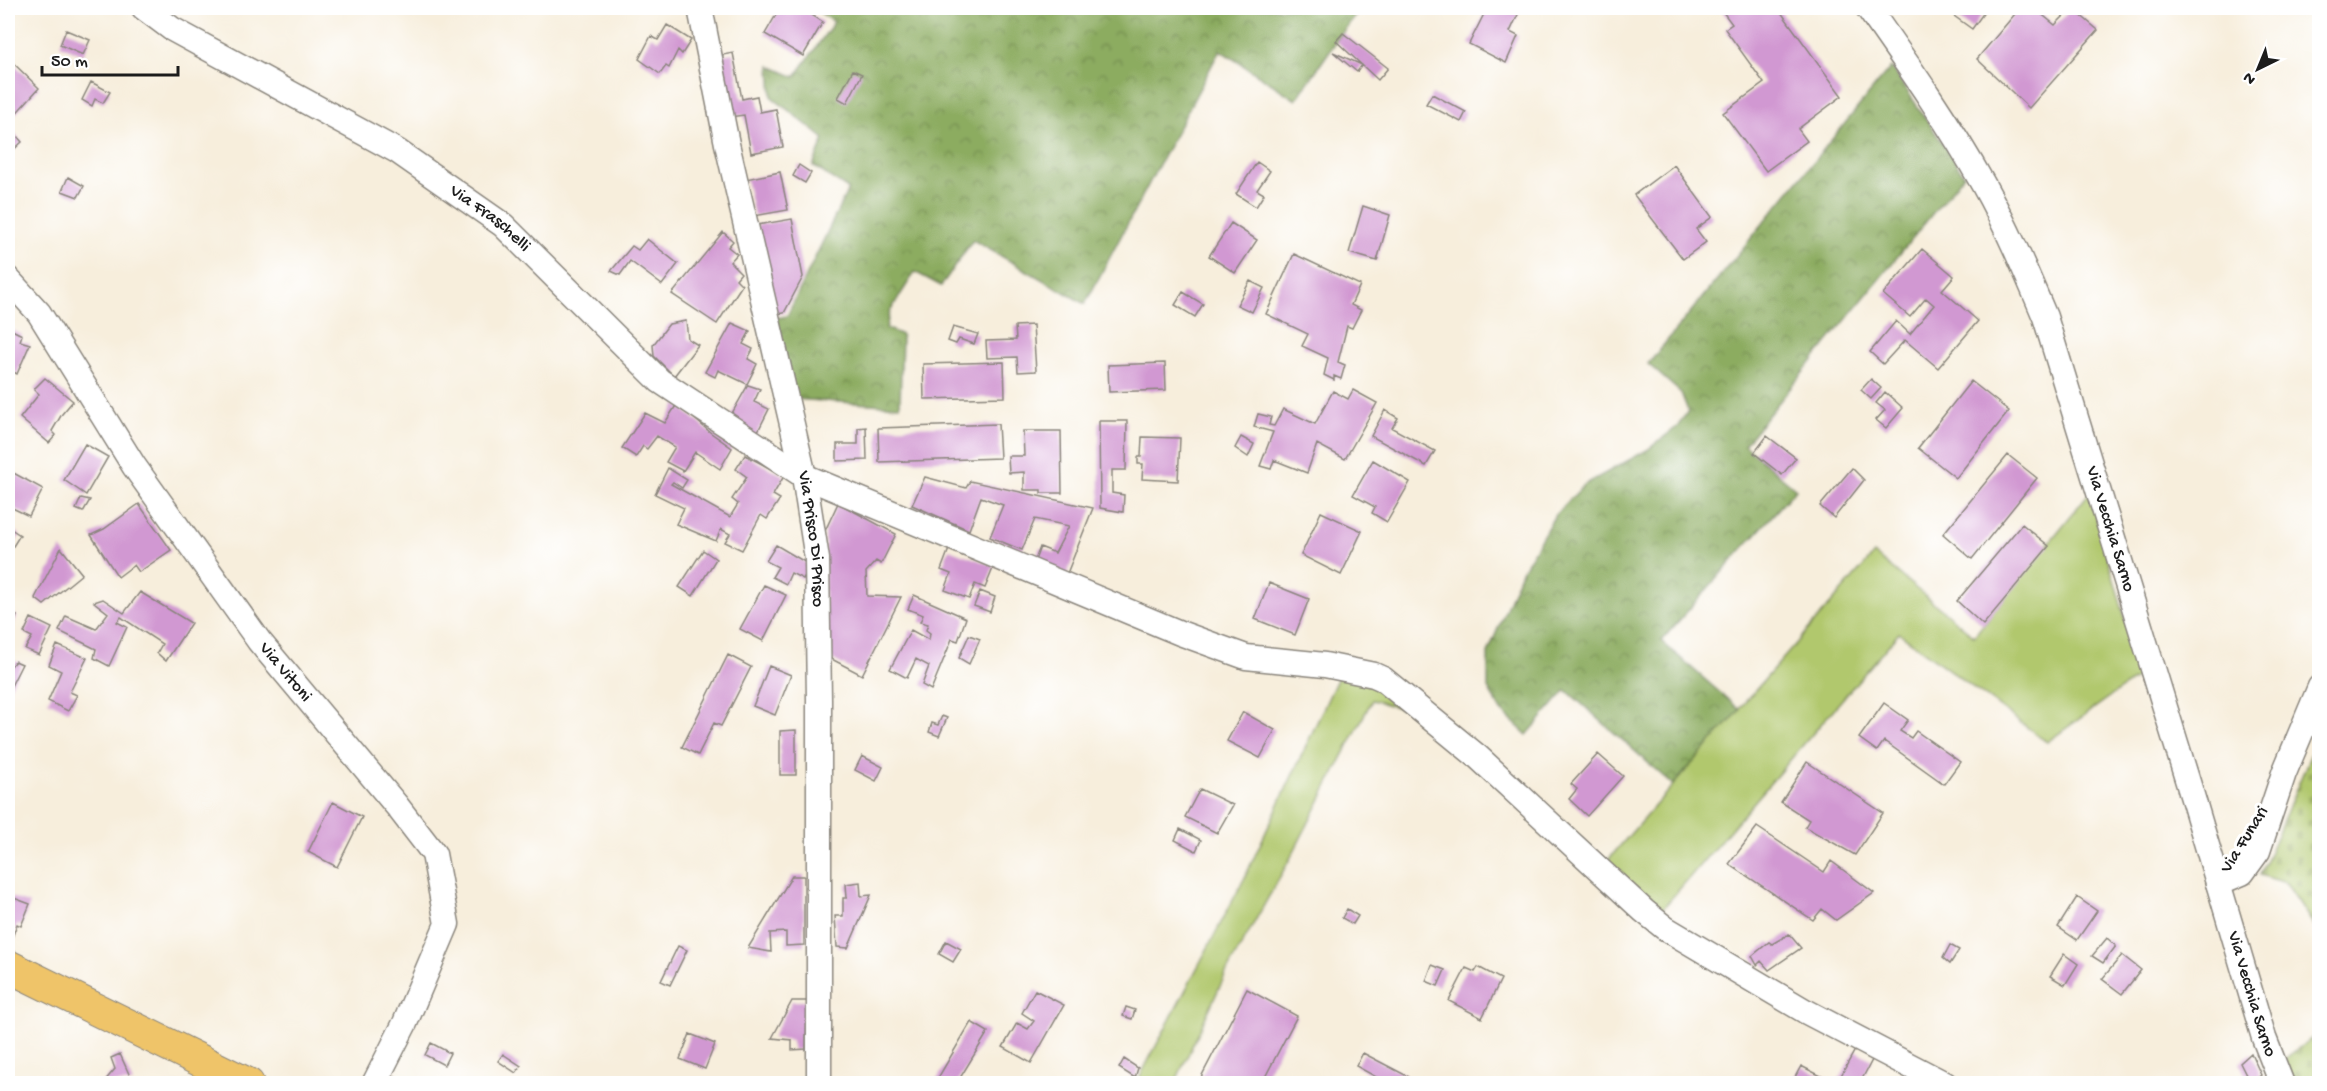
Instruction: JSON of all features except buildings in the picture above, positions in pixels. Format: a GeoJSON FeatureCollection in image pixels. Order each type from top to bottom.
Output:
{"type":"FeatureCollection","features":[{"type":"Feature","properties":{"kind":"main road"},"geometry":{"type":"LineString","coordinates":[[8,966],[248,1083]]}},
{"type":"Feature","properties":{"kind":"street","name":"Via Fraschelli"},"geometry":{"type":"LineString","coordinates":[[144,8],[172,29],[398,151],[503,225],[660,381],[804,476],[1180,633],[1246,657],[1325,665],[1383,679],[1478,757],[1665,928],[1805,1011],[1945,1083]]}},
{"type":"Feature","properties":{"kind":"street","name":"Via Prisco Di Prisco"},"geometry":{"type":"LineString","coordinates":[[700,8],[729,155],[804,476],[817,559],[819,1083]]}},
{"type":"Feature","properties":{"kind":"street","name":"Via Vecchia Sarno"},"geometry":{"type":"LineString","coordinates":[[1868,8],[1934,103],[1984,185],[2016,249],[2045,317],[2264,1038],[2282,1083]]}},
{"type":"Feature","properties":{"kind":"street","name":"Via Vitoni"},"geometry":{"type":"LineString","coordinates":[[8,279],[39,314],[134,466],[260,641],[434,854],[447,924],[405,1023],[374,1083]]}},
{"type":"Feature","properties":{"kind":"street","name":"Via Funari"},"geometry":{"type":"LineString","coordinates":[[2218,883],[2247,843],[2284,773],[2319,687]]}},
{"type":"Feature","properties":{"kind":"green space"},"geometry":{"type":"Polygon","coordinates":[[[813,8],[1361,8],[1296,100],[1220,50],[1085,304],[973,240],[941,286],[915,272],[890,311],[886,328],[902,335],[900,406],[793,399],[776,318],[787,316],[848,189],[813,166],[824,139],[772,97],[770,66],[795,77],[834,22],[813,8]]]}},
{"type":"Feature","properties":{"kind":"green space"},"geometry":{"type":"Polygon","coordinates":[[[1891,67],[1964,175],[1744,445],[1796,489],[1661,641],[1740,710],[1673,785],[1566,690],[1527,735],[1501,711],[1488,688],[1488,653],[1520,574],[1555,515],[1584,485],[1647,450],[1678,426],[1688,411],[1681,393],[1648,364],[1891,67]]]}},
{"type":"Feature","properties":{"kind":"green space"},"geometry":{"type":"Polygon","coordinates":[[[2089,493],[2140,670],[2139,676],[2047,742],[1899,633],[1659,913],[1606,862],[1874,554],[1974,636],[2089,493]]]}},
{"type":"Feature","properties":{"kind":"green space"},"geometry":{"type":"Polygon","coordinates":[[[1339,675],[1377,687],[1400,708],[1372,700],[1290,859],[1227,971],[1175,1083],[1136,1084],[1244,879],[1339,675]]]}},
{"type":"Feature","properties":{"kind":"green space"},"geometry":{"type":"Polygon","coordinates":[[[2319,735],[2319,933],[2286,883],[2260,875],[2319,735]]]}},
{"type":"Feature","properties":{"kind":"green space"},"geometry":{"type":"Polygon","coordinates":[[[2319,1033],[2319,1083],[2296,1083],[2283,1060],[2319,1033]]]}}]}
